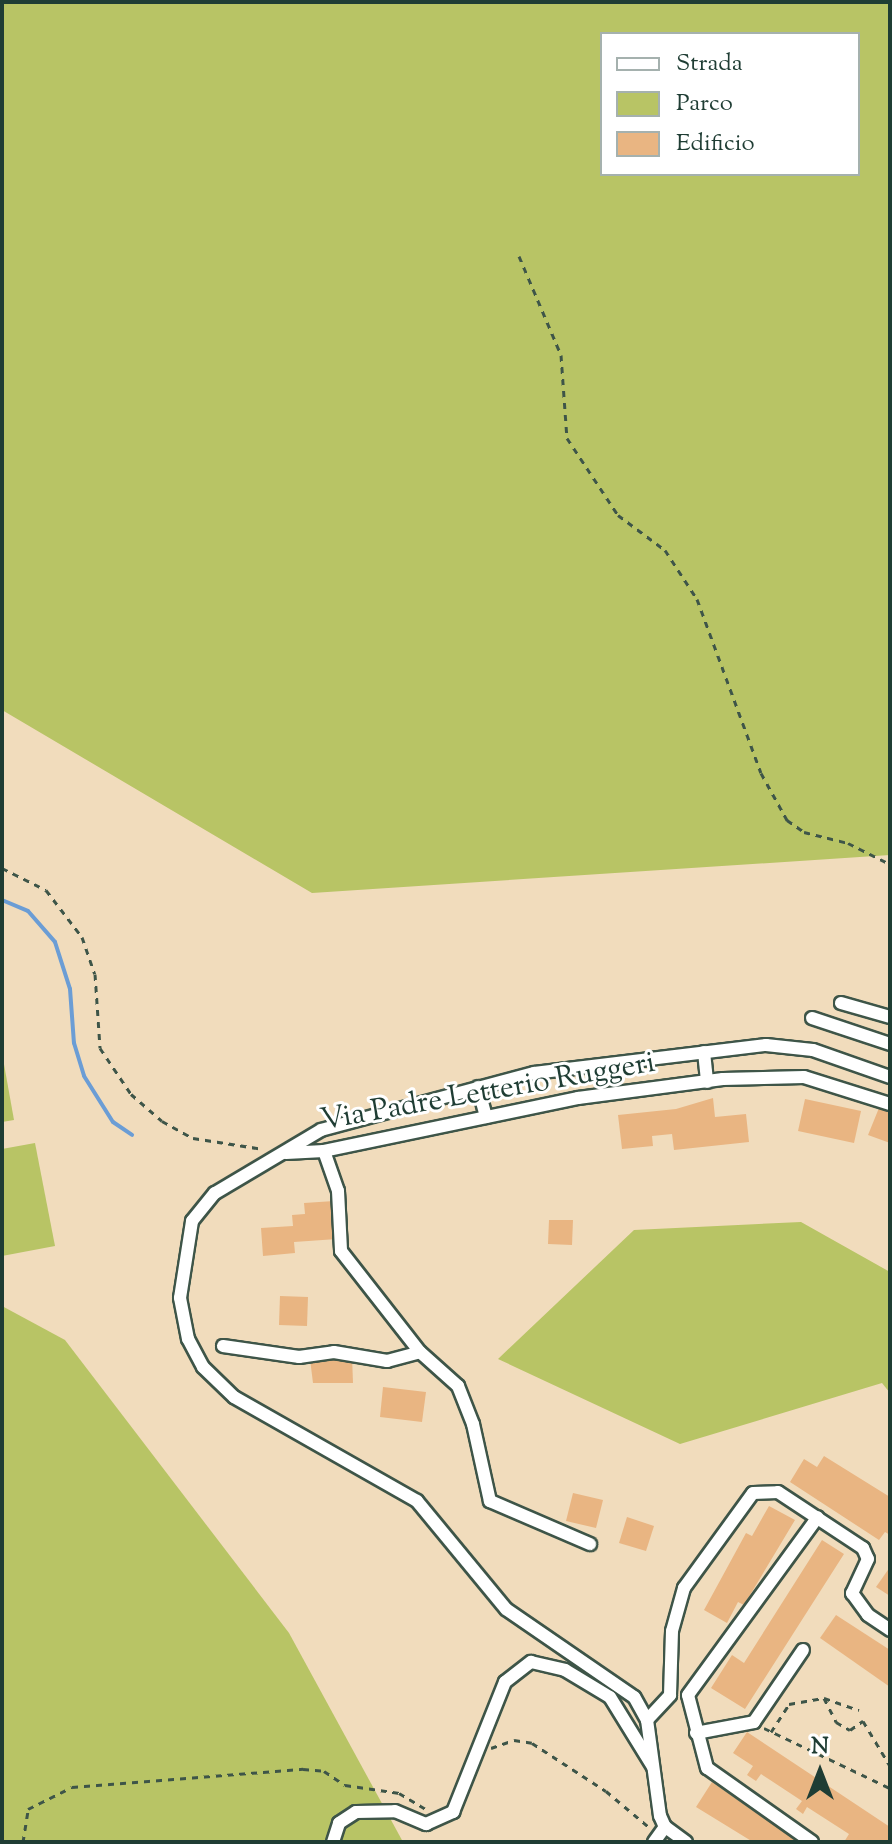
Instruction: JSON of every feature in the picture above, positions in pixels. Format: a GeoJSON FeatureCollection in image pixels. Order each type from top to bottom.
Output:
{"type":"FeatureCollection","features":[{"type":"Feature","properties":{"kind":"street"},"geometry":{"type":"LineString","coordinates":[[841,1003],[890,1017]]}},
{"type":"Feature","properties":{"kind":"street"},"geometry":{"type":"LineString","coordinates":[[812,1018],[890,1044]]}},
{"type":"Feature","properties":{"kind":"street","name":"Via Padre Letterio Ruggeri"},"geometry":{"type":"LineString","coordinates":[[659,1835],[655,1770],[647,1720],[627,1690],[506,1609],[417,1501],[234,1397],[203,1367],[188,1339],[180,1298],[192,1221],[215,1193],[333,1126],[534,1073],[704,1052],[801,1048],[890,1077]]}},
{"type":"Feature","properties":{"kind":"street"},"geometry":{"type":"LineString","coordinates":[[704,1052],[707,1082]]}},
{"type":"Feature","properties":{"kind":"street","name":"Via Padre Letterio Ruggeri"},"geometry":{"type":"LineString","coordinates":[[282,1153],[324,1151],[578,1098],[707,1082],[804,1077],[890,1104]]}},
{"type":"Feature","properties":{"kind":"street"},"geometry":{"type":"LineString","coordinates":[[478,1087],[486,1117]]}},
{"type":"Feature","properties":{"kind":"street"},"geometry":{"type":"LineString","coordinates":[[324,1151],[338,1191],[341,1251],[420,1352],[458,1386],[473,1424],[490,1501],[590,1544]]}},
{"type":"Feature","properties":{"kind":"street"},"geometry":{"type":"LineString","coordinates":[[223,1346],[299,1357],[334,1352],[387,1361],[420,1352]]}},
{"type":"Feature","properties":{"kind":"street"},"geometry":{"type":"LineString","coordinates":[[647,1720],[670,1695],[672,1631],[684,1588],[742,1502],[753,1493],[778,1492],[863,1548],[868,1559],[852,1593],[868,1615],[890,1630]]}},
{"type":"Feature","properties":{"kind":"street"},"geometry":{"type":"LineString","coordinates":[[812,1842],[723,1784],[707,1768],[688,1695],[818,1517]]}},
{"type":"Feature","properties":{"kind":"street"},"geometry":{"type":"LineString","coordinates":[[696,1733],[754,1722],[803,1650]]}},
{"type":"Feature","properties":{"kind":"street"},"geometry":{"type":"LineString","coordinates":[[333,1842],[339,1823],[374,1808],[426,1824],[441,1821],[453,1812],[480,1753],[505,1682],[531,1662],[546,1663],[610,1697],[655,1770]]}},
{"type":"Feature","properties":{"kind":"street"},"geometry":{"type":"LineString","coordinates":[[659,1835],[686,1842]]}},
{"type":"Feature","properties":{"kind":"path"},"geometry":{"type":"LineString","coordinates":[[519,256],[561,355],[567,438],[618,515],[665,550],[697,599],[761,773],[787,820],[804,832],[848,843],[890,864]]}},
{"type":"Feature","properties":{"kind":"path"},"geometry":{"type":"LineString","coordinates":[[2,868],[46,890],[82,937],[95,974],[100,1048],[139,1102],[193,1138],[282,1153]]}},
{"type":"Feature","properties":{"kind":"path"},"geometry":{"type":"LineString","coordinates":[[824,1698],[836,1722],[850,1730],[863,1721],[890,1766]]}},
{"type":"Feature","properties":{"kind":"path"},"geometry":{"type":"LineString","coordinates":[[859,1710],[824,1698],[789,1704],[771,1732],[890,1788]]}},
{"type":"Feature","properties":{"kind":"path"},"geometry":{"type":"LineString","coordinates":[[480,1753],[514,1740],[532,1743],[606,1791],[659,1835]]}},
{"type":"Feature","properties":{"kind":"path"},"geometry":{"type":"LineString","coordinates":[[23,1842],[28,1809],[72,1787],[303,1769],[324,1771],[345,1785],[399,1793],[419,1801],[441,1821]]}},
{"type":"Feature","properties":{"kind":"green space"},"geometry":{"type":"Polygon","coordinates":[[[2,2],[890,2],[890,855],[312,893],[2,710],[2,2]]]}},
{"type":"Feature","properties":{"kind":"green space"},"geometry":{"type":"Polygon","coordinates":[[[2,1053],[14,1120],[2,1122],[2,1053]]]}},
{"type":"Feature","properties":{"kind":"green space"},"geometry":{"type":"Polygon","coordinates":[[[35,1143],[55,1246],[2,1256],[2,1149],[35,1143]]]}},
{"type":"Feature","properties":{"kind":"green space"},"geometry":{"type":"Polygon","coordinates":[[[801,1222],[890,1272],[890,1393],[882,1383],[680,1444],[498,1359],[634,1230],[801,1222]]]}},
{"type":"Feature","properties":{"kind":"green space"},"geometry":{"type":"Polygon","coordinates":[[[2,1306],[65,1340],[289,1633],[403,1842],[2,1842],[2,1306]]]}},
{"type":"Feature","properties":{"kind":"building"},"geometry":{"type":"Polygon","coordinates":[[[713,1098],[715,1117],[746,1114],[749,1142],[674,1150],[672,1134],[652,1136],[653,1146],[622,1149],[618,1115],[676,1109],[713,1098]]]}},
{"type":"Feature","properties":{"kind":"building"},"geometry":{"type":"Polygon","coordinates":[[[805,1099],[861,1111],[854,1143],[798,1131],[805,1099]]]}},
{"type":"Feature","properties":{"kind":"building"},"geometry":{"type":"Polygon","coordinates":[[[879,1108],[890,1112],[890,1143],[868,1135],[879,1108]]]}},
{"type":"Feature","properties":{"kind":"building"},"geometry":{"type":"Polygon","coordinates":[[[334,1201],[337,1239],[294,1242],[295,1253],[263,1256],[261,1228],[293,1226],[292,1215],[305,1214],[304,1203],[334,1201]]]}},
{"type":"Feature","properties":{"kind":"building"},"geometry":{"type":"Polygon","coordinates":[[[549,1220],[573,1220],[572,1245],[548,1244],[549,1220]]]}},
{"type":"Feature","properties":{"kind":"building"},"geometry":{"type":"Polygon","coordinates":[[[280,1296],[308,1297],[307,1326],[279,1325],[280,1296]]]}},
{"type":"Feature","properties":{"kind":"building"},"geometry":{"type":"Polygon","coordinates":[[[352,1356],[353,1383],[313,1383],[310,1359],[352,1356]]]}},
{"type":"Feature","properties":{"kind":"building"},"geometry":{"type":"Polygon","coordinates":[[[383,1387],[426,1392],[422,1422],[380,1417],[383,1387]]]}},
{"type":"Feature","properties":{"kind":"building"},"geometry":{"type":"Polygon","coordinates":[[[824,1456],[890,1497],[890,1535],[885,1532],[879,1540],[790,1482],[804,1459],[817,1467],[824,1456]]]}},
{"type":"Feature","properties":{"kind":"building"},"geometry":{"type":"Polygon","coordinates":[[[573,1493],[603,1500],[596,1528],[566,1521],[573,1493]]]}},
{"type":"Feature","properties":{"kind":"building"},"geometry":{"type":"Polygon","coordinates":[[[769,1506],[795,1520],[744,1605],[738,1602],[727,1623],[704,1610],[746,1533],[752,1536],[769,1506]]]}},
{"type":"Feature","properties":{"kind":"building"},"geometry":{"type":"Polygon","coordinates":[[[627,1517],[654,1526],[646,1551],[619,1543],[627,1517]]]}},
{"type":"Feature","properties":{"kind":"building"},"geometry":{"type":"Polygon","coordinates":[[[822,1540],[844,1554],[745,1709],[711,1688],[732,1655],[744,1663],[822,1540]]]}},
{"type":"Feature","properties":{"kind":"building"},"geometry":{"type":"Polygon","coordinates":[[[890,1567],[890,1596],[876,1587],[890,1567]]]}},
{"type":"Feature","properties":{"kind":"building"},"geometry":{"type":"Polygon","coordinates":[[[836,1615],[890,1650],[890,1687],[820,1638],[836,1615]]]}},
{"type":"Feature","properties":{"kind":"building"},"geometry":{"type":"Polygon","coordinates":[[[747,1732],[890,1827],[890,1842],[844,1842],[849,1834],[807,1807],[803,1814],[796,1809],[802,1801],[761,1774],[756,1781],[747,1775],[753,1766],[733,1753],[747,1732]]]}},
{"type":"Feature","properties":{"kind":"building"},"geometry":{"type":"Polygon","coordinates":[[[712,1782],[802,1842],[753,1842],[696,1807],[712,1782]]]}},
{"type":"Feature","properties":{"kind":"waterway"},"geometry":{"type":"LineString","coordinates":[[2,900],[28,911],[55,942],[70,989],[74,1043],[84,1076],[113,1122],[132,1135]]}}]}
